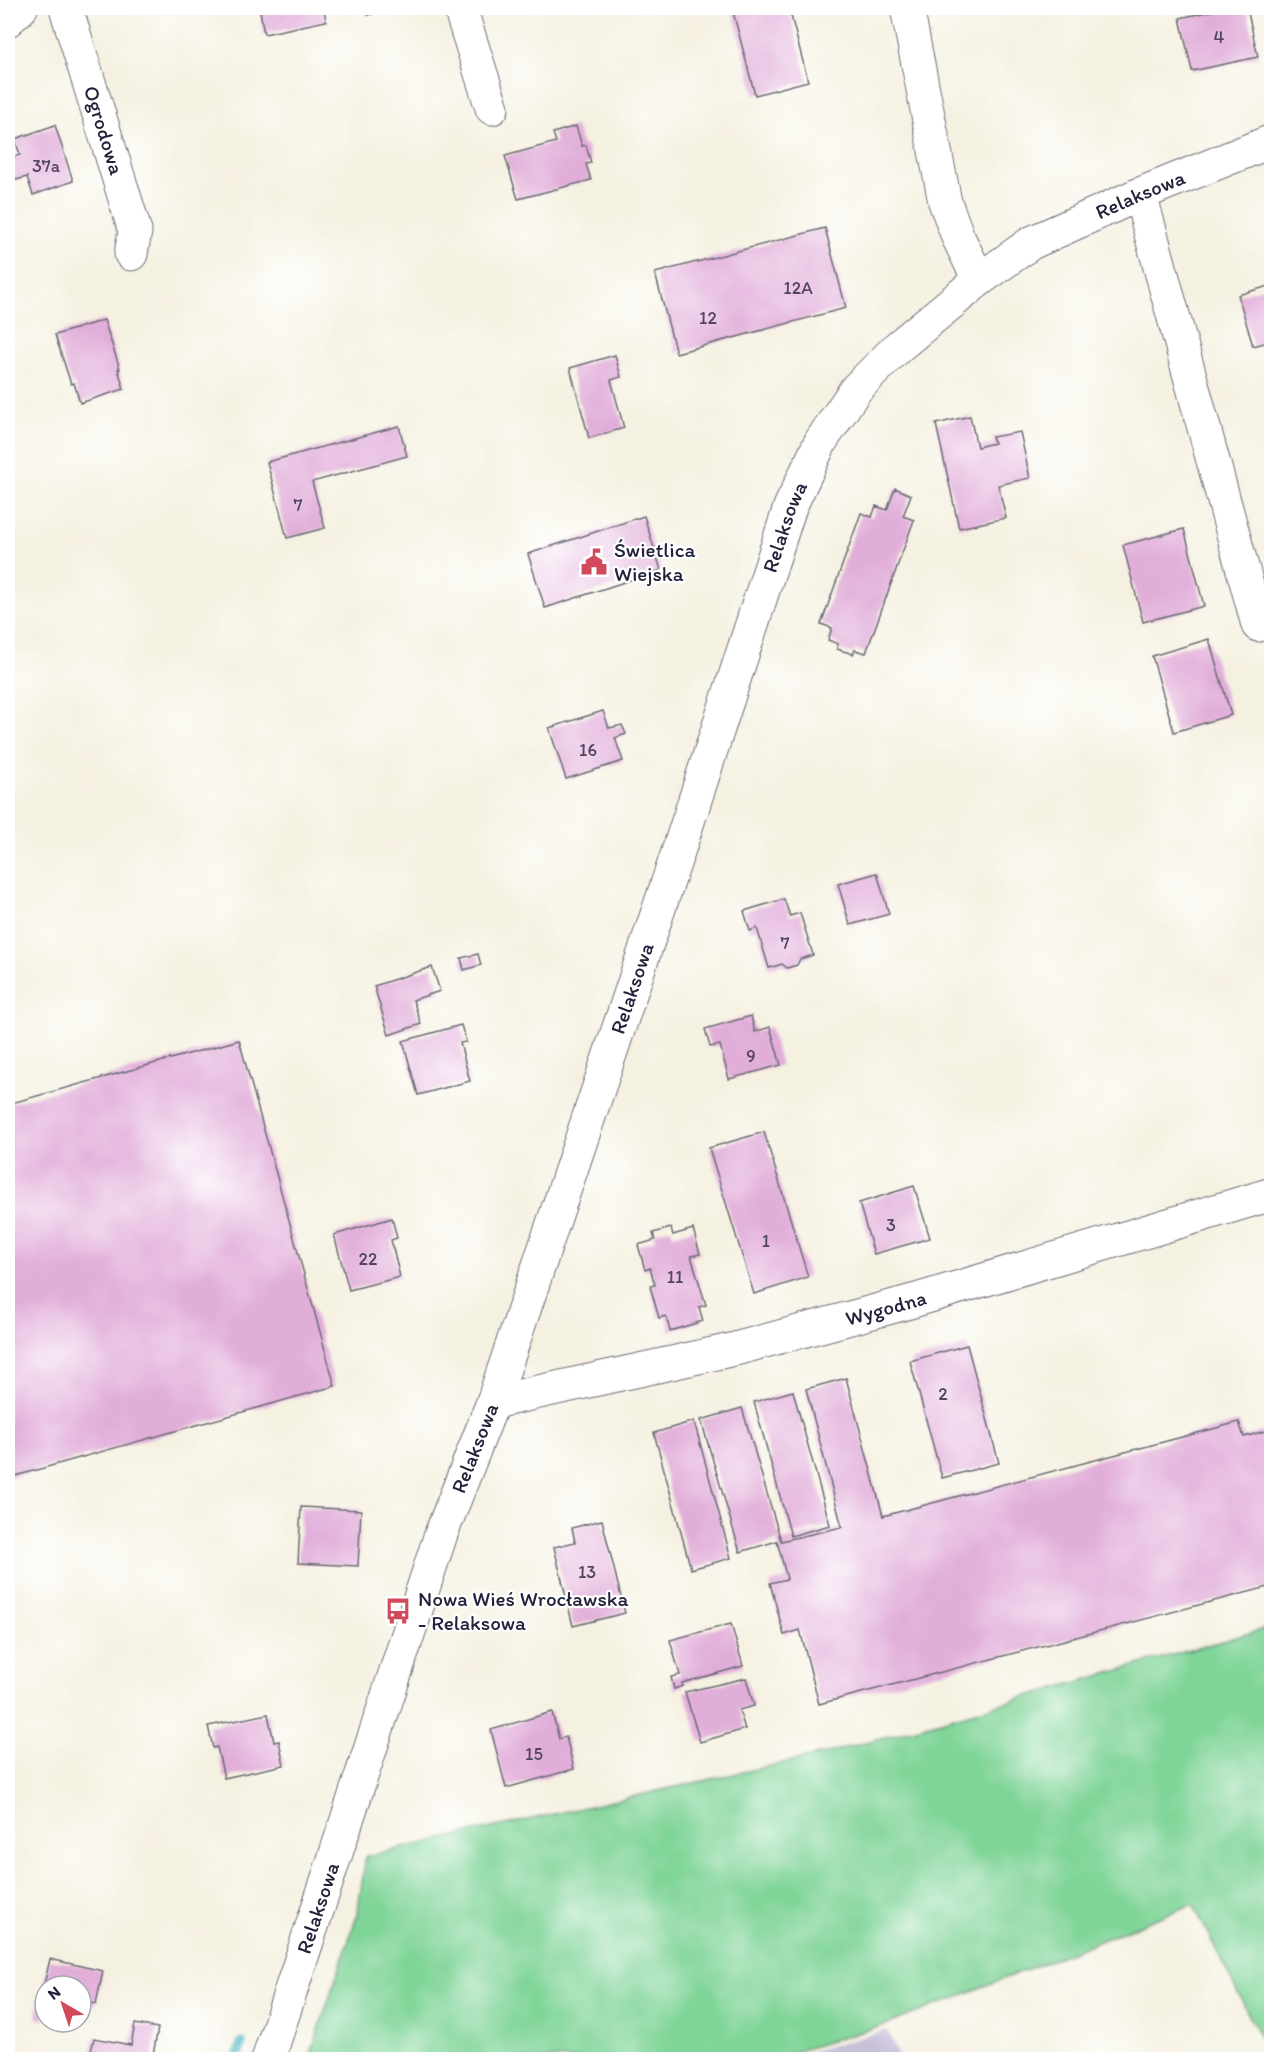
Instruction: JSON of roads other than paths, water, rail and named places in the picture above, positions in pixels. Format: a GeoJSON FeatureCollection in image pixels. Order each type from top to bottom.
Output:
{"type":"FeatureCollection","features":[{"type":"Feature","properties":{"kind":"street","name":"Ogrodowa"},"geometry":{"type":"LineString","coordinates":[[66,8],[135,231],[131,254]]}},
{"type":"Feature","properties":{"kind":"street"},"geometry":{"type":"LineString","coordinates":[[460,8],[492,108]]}},
{"type":"Feature","properties":{"kind":"street"},"geometry":{"type":"LineString","coordinates":[[907,8],[945,201],[958,237],[979,280]]}},
{"type":"Feature","properties":{"kind":"street","name":"Relaksowa"},"geometry":{"type":"LineString","coordinates":[[268,2060],[441,1534],[493,1402],[681,843],[790,507],[821,441],[856,389],[899,346],[979,280],[1031,243],[1140,194],[1272,141]]}},
{"type":"Feature","properties":{"kind":"street"},"geometry":{"type":"LineString","coordinates":[[1140,194],[1258,625]]}},
{"type":"Feature","properties":{"kind":"street","name":"Wygodna"},"geometry":{"type":"LineString","coordinates":[[493,1402],[735,1350],[913,1301],[1272,1194]]}},
{"type":"Feature","properties":{"kind":"waterway"},"geometry":{"type":"LineString","coordinates":[[236,2060],[242,2043]]}},
{"type":"Feature","properties":{"kind":"place","name":"Świetlica Wiejska"},"geometry":{"type":"Point","coordinates":[594,562]}},
{"type":"Feature","properties":{"kind":"place","name":"Nowa Wieś Wrocławska - Relaksowa"},"geometry":{"type":"Point","coordinates":[398,1611]}}]}
